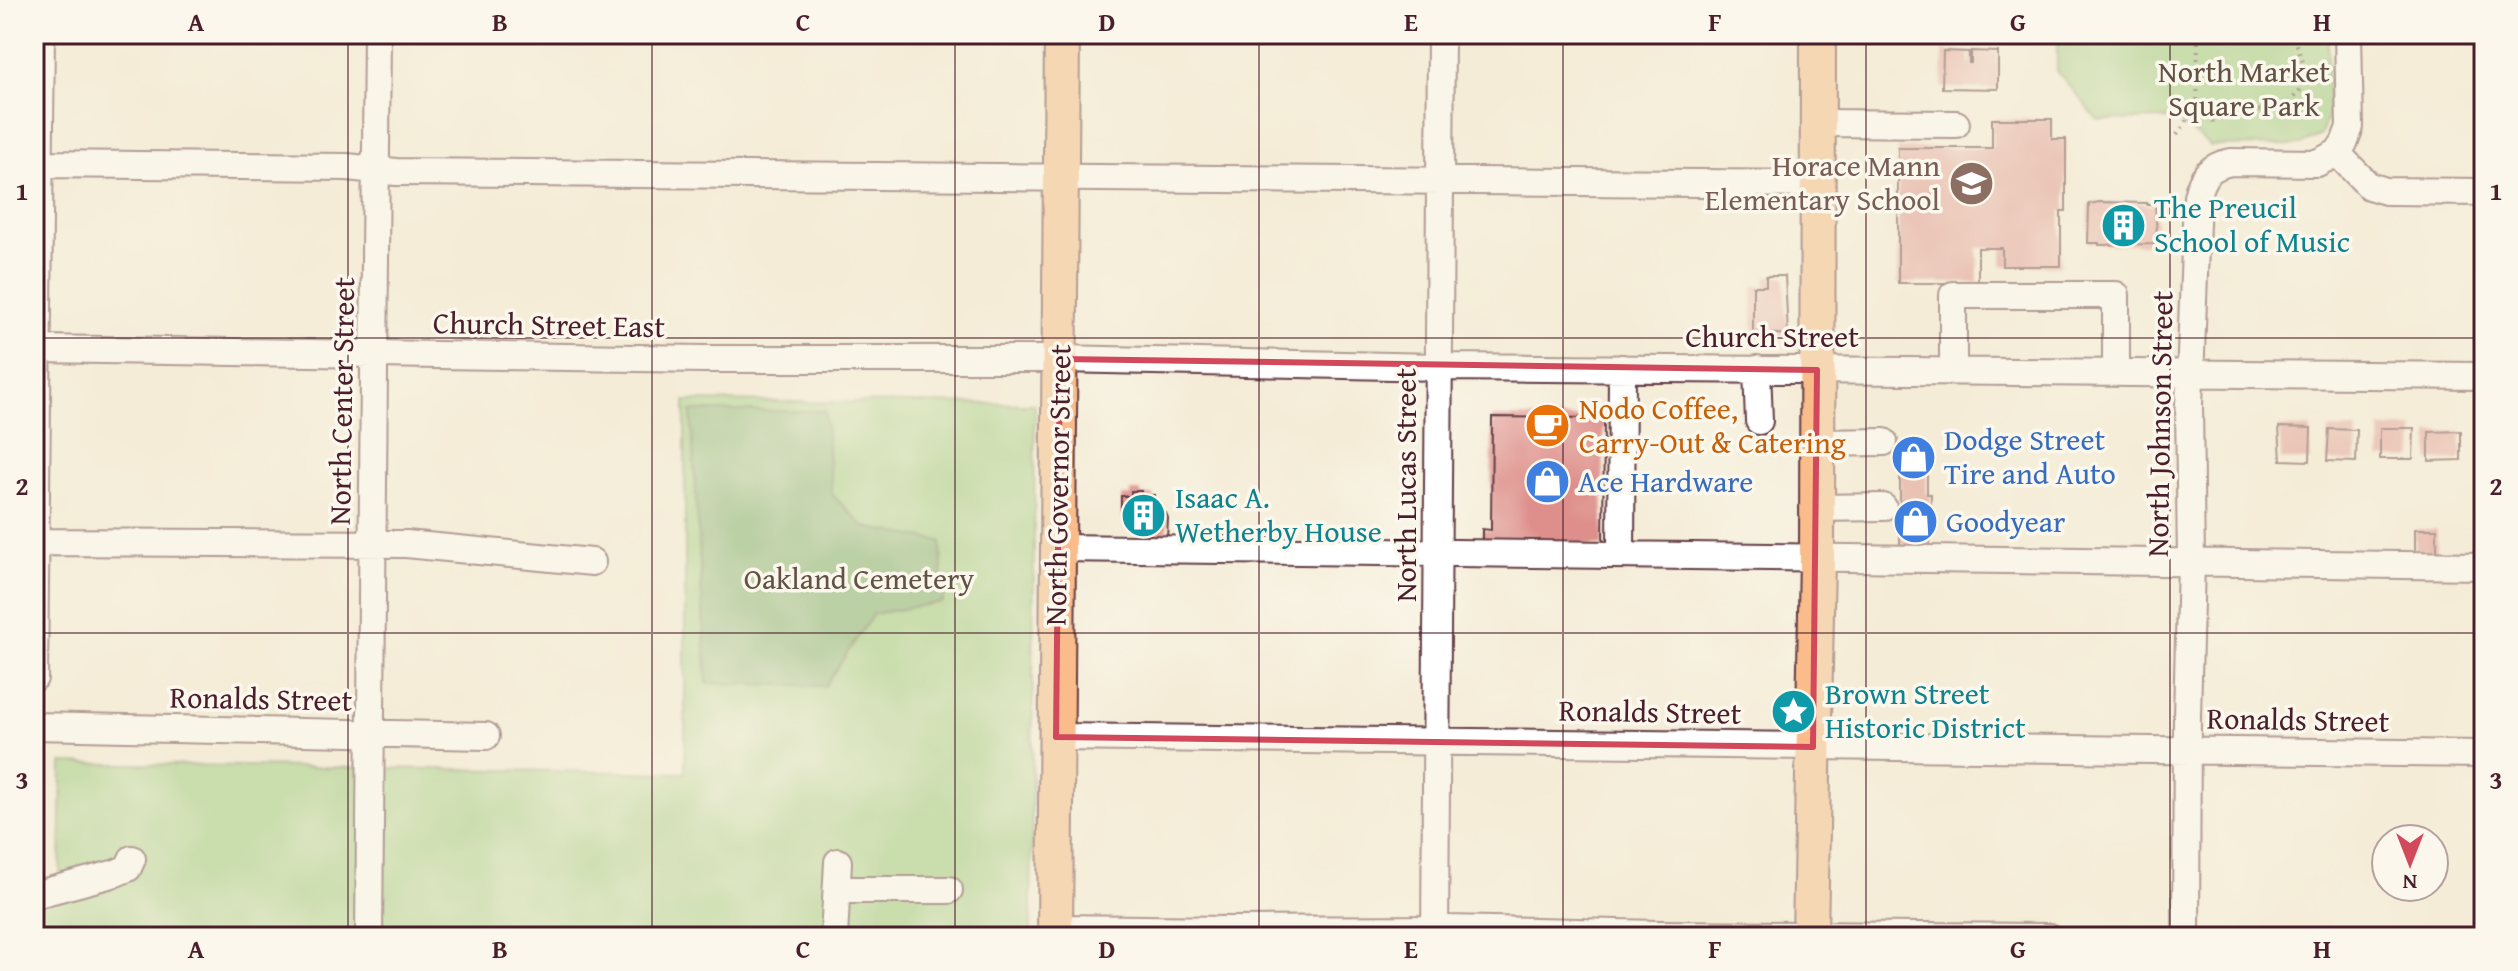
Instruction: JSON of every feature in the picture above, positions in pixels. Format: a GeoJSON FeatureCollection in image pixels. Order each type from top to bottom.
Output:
{"type":"FeatureCollection","features":[{"type":"Feature","properties":{"kind":"main road","name":"North Governor Street"},"geometry":{"type":"LineString","coordinates":[[1055,932],[1062,34]]}},
{"type":"Feature","properties":{"kind":"main road"},"geometry":{"type":"LineString","coordinates":[[1810,936],[1817,558],[1818,34]]}},
{"type":"Feature","properties":{"kind":"street"},"geometry":{"type":"LineString","coordinates":[[34,678],[41,34]]}},
{"type":"Feature","properties":{"kind":"street","name":"North Center Street"},"geometry":{"type":"LineString","coordinates":[[369,937],[377,34]]}},
{"type":"Feature","properties":{"kind":"street","name":"North Lucas Street"},"geometry":{"type":"LineString","coordinates":[[1435,933],[1441,34]]}},
{"type":"Feature","properties":{"kind":"street"},"geometry":{"type":"LineString","coordinates":[[2348,34],[2350,127],[2337,153],[2369,186],[2386,191],[2484,192]]}},
{"type":"Feature","properties":{"kind":"street"},"geometry":{"type":"LineString","coordinates":[[1818,123],[1956,124]]}},
{"type":"Feature","properties":{"kind":"street","name":"North Johnson Street"},"geometry":{"type":"LineString","coordinates":[[2186,937],[2190,374],[2197,197],[2206,173],[2217,165],[2231,162],[2317,163],[2337,153]]}},
{"type":"Feature","properties":{"kind":"street"},"geometry":{"type":"LineString","coordinates":[[40,164],[347,167],[396,172],[1817,184]]}},
{"type":"Feature","properties":{"kind":"street"},"geometry":{"type":"LineString","coordinates":[[1953,371],[1953,295],[2116,295],[2116,373]]}},
{"type":"Feature","properties":{"kind":"street","name":"Church Street East"},"geometry":{"type":"LineString","coordinates":[[38,349],[704,359],[1060,359]]}},
{"type":"Feature","properties":{"kind":"street","name":"Church Street"},"geometry":{"type":"LineString","coordinates":[[1060,359],[1439,367],[2484,376]]}},
{"type":"Feature","properties":{"kind":"street"},"geometry":{"type":"LineString","coordinates":[[1621,554],[1622,368]]}},
{"type":"Feature","properties":{"kind":"street"},"geometry":{"type":"LineString","coordinates":[[1757,369],[1759,421]]}},
{"type":"Feature","properties":{"kind":"street"},"geometry":{"type":"LineString","coordinates":[[1817,443],[1884,442]]}},
{"type":"Feature","properties":{"kind":"street"},"geometry":{"type":"LineString","coordinates":[[1817,508],[1883,507]]}},
{"type":"Feature","properties":{"kind":"street"},"geometry":{"type":"LineString","coordinates":[[36,542],[406,544],[592,562]]}},
{"type":"Feature","properties":{"kind":"street"},"geometry":{"type":"LineString","coordinates":[[1058,548],[2484,566]]}},
{"type":"Feature","properties":{"kind":"street","name":"Ronalds Street"},"geometry":{"type":"LineString","coordinates":[[34,726],[486,736]]}},
{"type":"Feature","properties":{"kind":"street","name":"Ronalds Street"},"geometry":{"type":"LineString","coordinates":[[1056,737],[2484,754]]}},
{"type":"Feature","properties":{"kind":"street"},"geometry":{"type":"LineString","coordinates":[[34,895],[116,873],[128,868],[132,859]]}},
{"type":"Feature","properties":{"kind":"street"},"geometry":{"type":"LineString","coordinates":[[834,937],[838,862]]}},
{"type":"Feature","properties":{"kind":"street"},"geometry":{"type":"LineString","coordinates":[[837,890],[949,890]]}},
{"type":"Feature","properties":{"kind":"street"},"geometry":{"type":"LineString","coordinates":[[1055,932],[1230,930],[2049,937]]}},
{"type":"Feature","properties":{"kind":"path"},"geometry":{"type":"LineString","coordinates":[[2197,113],[2198,34]]}},
{"type":"Feature","properties":{"kind":"path"},"geometry":{"type":"LineString","coordinates":[[2197,113],[2213,121],[2240,110],[2265,113],[2281,109],[2299,92],[2305,81],[2305,71],[2296,46],[2299,34]]}},
{"type":"Feature","properties":{"kind":"path"},"geometry":{"type":"LineString","coordinates":[[2177,135],[2189,118],[2197,113]]}},
{"type":"Feature","properties":{"kind":"highlighted area"},"geometry":{"type":"Polygon","coordinates":[[[1060,359],[1817,370],[1813,747],[1056,737],[1060,359]]]}},
{"type":"Feature","properties":{"kind":"green space","name":"North Market Square Park"},"geometry":{"type":"Polygon","coordinates":[[[2057,34],[2328,34],[2328,115],[2321,135],[2300,145],[2211,146],[2175,119],[2098,120],[2057,71],[2057,34]]]}},
{"type":"Feature","properties":{"kind":"green space","name":"Oakland Cemetery"},"geometry":{"type":"Polygon","coordinates":[[[685,401],[1035,404],[1031,937],[34,937],[34,881],[60,882],[62,763],[685,773],[685,401]]]}},
{"type":"Feature","properties":{"kind":"green space"},"geometry":{"type":"Polygon","coordinates":[[[691,411],[825,411],[832,494],[864,527],[941,541],[943,602],[873,614],[825,686],[707,683],[691,411]]]}},
{"type":"Feature","properties":{"kind":"building"},"geometry":{"type":"Polygon","coordinates":[[[1943,51],[1969,52],[1969,63],[1971,51],[1998,52],[1998,89],[1942,88],[1943,51]]]}},
{"type":"Feature","properties":{"kind":"building"},"geometry":{"type":"Polygon","coordinates":[[[1992,119],[2052,119],[2052,139],[2066,139],[2066,211],[2061,211],[2061,266],[2002,266],[2002,248],[1978,248],[1978,283],[1898,283],[1898,148],[1992,148],[1992,119]]]}},
{"type":"Feature","properties":{"kind":"building","name":"The Preucil School of Music"},"geometry":{"type":"Polygon","coordinates":[[[2089,204],[2155,205],[2155,244],[2088,243],[2089,204]]]}},
{"type":"Feature","properties":{"kind":"building"},"geometry":{"type":"Polygon","coordinates":[[[1766,276],[1785,276],[1788,335],[1753,332],[1753,286],[1766,286],[1766,276]]]}},
{"type":"Feature","properties":{"kind":"building","name":"Ace Hardware"},"geometry":{"type":"Polygon","coordinates":[[[1492,417],[1604,418],[1603,546],[1482,545],[1482,529],[1491,530],[1492,417]]]}},
{"type":"Feature","properties":{"kind":"building"},"geometry":{"type":"Polygon","coordinates":[[[2279,427],[2311,428],[2310,461],[2281,460],[2279,427]]]}},
{"type":"Feature","properties":{"kind":"building"},"geometry":{"type":"Polygon","coordinates":[[[2380,428],[2414,428],[2413,459],[2380,459],[2380,428]]]}},
{"type":"Feature","properties":{"kind":"building"},"geometry":{"type":"Polygon","coordinates":[[[2329,429],[2357,430],[2356,462],[2327,461],[2329,429]]]}},
{"type":"Feature","properties":{"kind":"building"},"geometry":{"type":"Polygon","coordinates":[[[2461,431],[2461,460],[2429,461],[2429,432],[2461,431]]]}},
{"type":"Feature","properties":{"kind":"building","name":"Goodyear"},"geometry":{"type":"Polygon","coordinates":[[[1900,447],[1927,447],[1927,494],[1931,494],[1930,551],[1900,551],[1900,447]]]}},
{"type":"Feature","properties":{"kind":"building","name":"Isaac A. Wetherby House"},"geometry":{"type":"Polygon","coordinates":[[[1131,491],[1154,495],[1154,513],[1166,513],[1168,518],[1167,539],[1150,539],[1150,518],[1121,517],[1121,496],[1131,496],[1131,491]]]}},
{"type":"Feature","properties":{"kind":"building"},"geometry":{"type":"Polygon","coordinates":[[[2415,529],[2437,529],[2437,553],[2415,552],[2415,529]]]}},
{"type":"Feature","properties":{"kind":"place","name":"Horace Mann Elementary School"},"geometry":{"type":"Point","coordinates":[1971,183]}},
{"type":"Feature","properties":{"kind":"place","name":"The Preucil School of Music"},"geometry":{"type":"Point","coordinates":[2123,225]}},
{"type":"Feature","properties":{"kind":"place","name":"Nodo Coffee, Carry-Out & Catering"},"geometry":{"type":"Point","coordinates":[1548,426]}},
{"type":"Feature","properties":{"kind":"place","name":"Dodge Street Tire and Auto"},"geometry":{"type":"Point","coordinates":[1913,457]}},
{"type":"Feature","properties":{"kind":"place","name":"Ace Hardware"},"geometry":{"type":"Point","coordinates":[1547,482]}},
{"type":"Feature","properties":{"kind":"place","name":"Isaac A. Wetherby House"},"geometry":{"type":"Point","coordinates":[1144,515]}},
{"type":"Feature","properties":{"kind":"place","name":"Goodyear"},"geometry":{"type":"Point","coordinates":[1915,522]}},
{"type":"Feature","properties":{"kind":"place","name":"Brown Street Historic District"},"geometry":{"type":"Point","coordinates":[1794,711]}}]}
